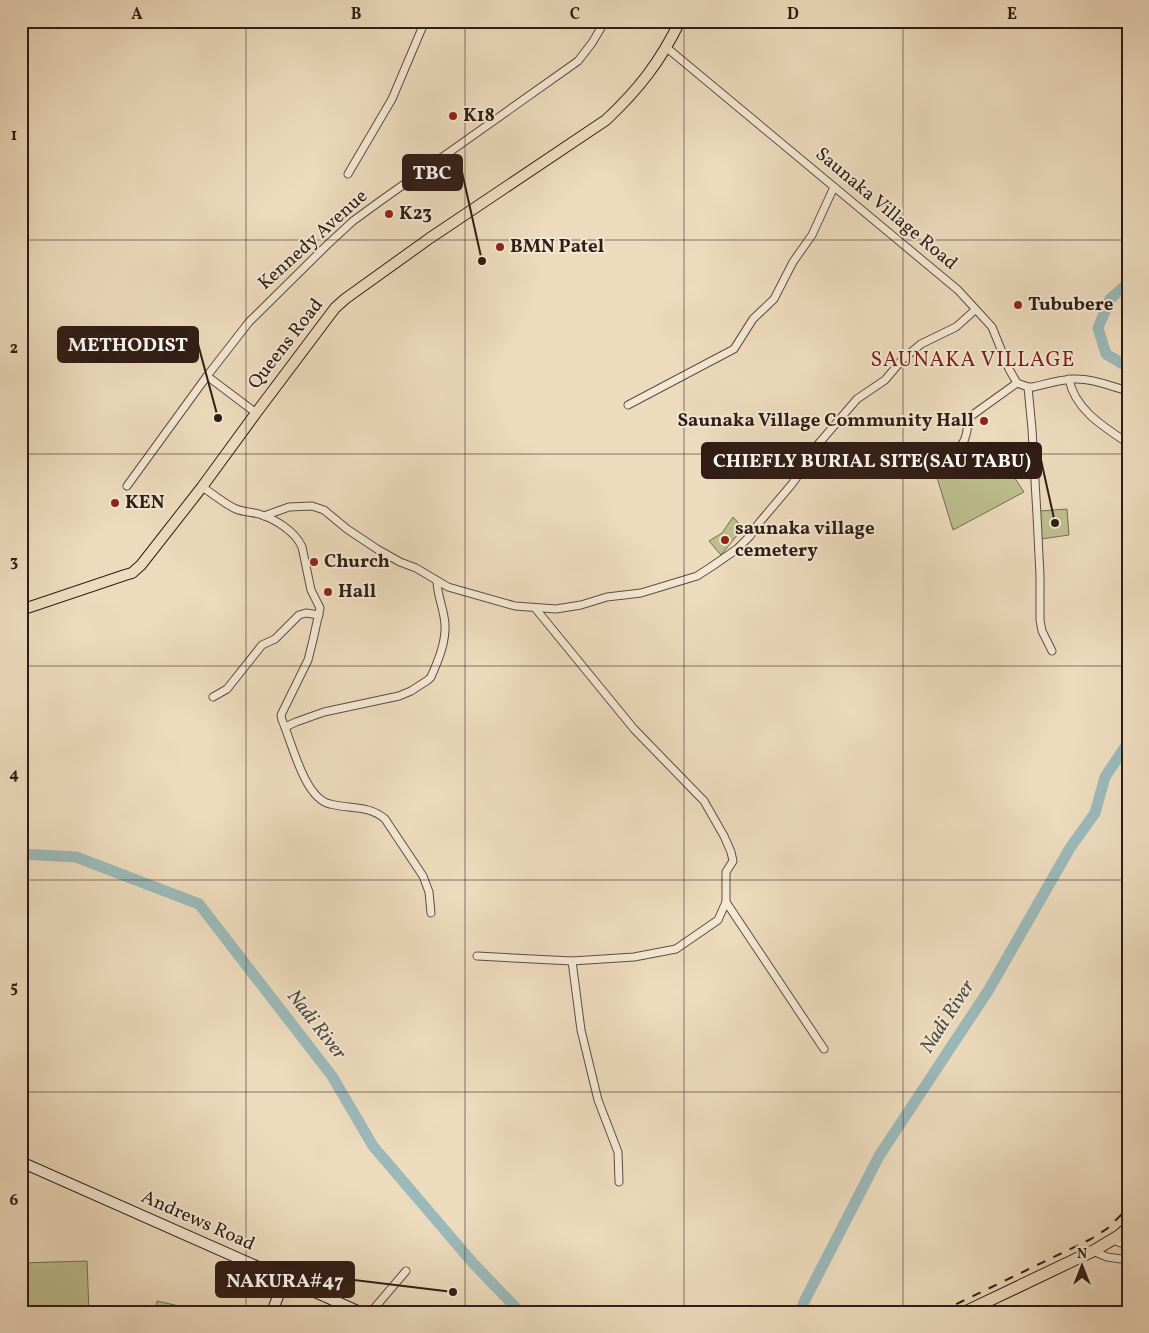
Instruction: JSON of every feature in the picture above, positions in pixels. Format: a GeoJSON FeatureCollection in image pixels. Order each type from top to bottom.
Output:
{"type":"FeatureCollection","features":[{"type":"Feature","properties":{"kind":"highway"},"geometry":{"type":"LineString","coordinates":[[965,1312],[1093,1251],[1128,1228]]}},
{"type":"Feature","properties":{"kind":"main road","name":"Queens Road"},"geometry":{"type":"LineString","coordinates":[[21,610],[132,573],[141,565],[202,487],[335,308],[430,238],[606,120],[646,78],[667,48],[680,21]]}},
{"type":"Feature","properties":{"kind":"main road","name":"Andrews Road"},"geometry":{"type":"LineString","coordinates":[[21,1162],[360,1312]]}},
{"type":"Feature","properties":{"kind":"main road"},"geometry":{"type":"LineString","coordinates":[[272,1312],[285,1278]]}},
{"type":"Feature","properties":{"kind":"street"},"geometry":{"type":"LineString","coordinates":[[348,174],[387,109],[425,21]]}},
{"type":"Feature","properties":{"kind":"street","name":"Kennedy Avenue"},"geometry":{"type":"LineString","coordinates":[[127,486],[249,322],[326,246],[353,221],[578,61],[606,21]]}},
{"type":"Feature","properties":{"kind":"street","name":"Saunaka Village Road"},"geometry":{"type":"LineString","coordinates":[[667,48],[958,290],[992,327],[1017,383]]}},
{"type":"Feature","properties":{"kind":"street"},"geometry":{"type":"LineString","coordinates":[[628,405],[734,349],[754,319],[774,299],[792,262],[812,235],[834,187]]}},
{"type":"Feature","properties":{"kind":"street"},"geometry":{"type":"LineString","coordinates":[[264,516],[289,507],[312,506],[324,510],[347,529],[377,549],[400,562],[416,568],[448,588],[515,606],[556,609],[581,605],[607,597],[641,593],[697,576],[737,549],[750,536],[792,484],[804,467],[808,456],[857,399],[885,380],[902,360],[921,344],[956,327],[976,310]]}},
{"type":"Feature","properties":{"kind":"street"},"geometry":{"type":"LineString","coordinates":[[207,376],[256,413]]}},
{"type":"Feature","properties":{"kind":"street"},"geometry":{"type":"LineString","coordinates":[[1069,379],[1072,390],[1082,407],[1102,426],[1128,443]]}},
{"type":"Feature","properties":{"kind":"street"},"geometry":{"type":"LineString","coordinates":[[931,467],[960,448],[966,437],[968,422],[971,416],[1017,383],[1028,386],[1080,379],[1098,382],[1128,392]]}},
{"type":"Feature","properties":{"kind":"street"},"geometry":{"type":"LineString","coordinates":[[1028,386],[1038,515],[1040,620],[1042,631],[1052,651]]}},
{"type":"Feature","properties":{"kind":"street"},"geometry":{"type":"LineString","coordinates":[[202,487],[235,509],[264,516],[289,530],[299,540],[311,590],[320,608],[308,660],[281,715],[282,720],[307,783],[316,796],[330,804],[369,810],[385,819],[423,876],[429,892],[431,913]]}},
{"type":"Feature","properties":{"kind":"street"},"geometry":{"type":"LineString","coordinates":[[285,728],[324,712],[399,696],[411,691],[431,678],[444,641],[445,624],[437,581]]}},
{"type":"Feature","properties":{"kind":"street"},"geometry":{"type":"LineString","coordinates":[[477,956],[572,961],[634,957],[676,949],[718,920],[726,902],[726,872],[733,862],[724,836],[704,801],[634,729],[535,608]]}},
{"type":"Feature","properties":{"kind":"street"},"geometry":{"type":"LineString","coordinates":[[213,697],[227,689],[262,645],[275,639],[299,615],[306,612],[319,615]]}},
{"type":"Feature","properties":{"kind":"street"},"geometry":{"type":"LineString","coordinates":[[726,902],[824,1050]]}},
{"type":"Feature","properties":{"kind":"street"},"geometry":{"type":"LineString","coordinates":[[572,961],[580,1030],[598,1100],[618,1152],[619,1182]]}},
{"type":"Feature","properties":{"kind":"street"},"geometry":{"type":"LineString","coordinates":[[1112,1240],[1121,1243],[1128,1241]]}},
{"type":"Feature","properties":{"kind":"street"},"geometry":{"type":"LineString","coordinates":[[1093,1251],[1107,1257],[1128,1260]]}},
{"type":"Feature","properties":{"kind":"street"},"geometry":{"type":"LineString","coordinates":[[371,1312],[406,1271]]}},
{"type":"Feature","properties":{"kind":"green space"},"geometry":{"type":"Polygon","coordinates":[[[991,442],[1024,492],[953,530],[935,471],[991,442]]]}},
{"type":"Feature","properties":{"kind":"green space"},"geometry":{"type":"Polygon","coordinates":[[[1067,509],[1069,535],[1041,539],[1040,511],[1067,509]]]}},
{"type":"Feature","properties":{"kind":"green space","name":"saunaka village cemetery"},"geometry":{"type":"Polygon","coordinates":[[[733,517],[743,528],[721,555],[709,541],[722,533],[733,517]]]}},
{"type":"Feature","properties":{"kind":"green space"},"geometry":{"type":"Polygon","coordinates":[[[87,1261],[89,1312],[21,1312],[21,1263],[87,1261]]]}},
{"type":"Feature","properties":{"kind":"green space"},"geometry":{"type":"Polygon","coordinates":[[[157,1301],[205,1312],[155,1312],[157,1301]]]}},
{"type":"Feature","properties":{"kind":"waterway","name":"Nadi River"},"geometry":{"type":"LineString","coordinates":[[1128,283],[1110,299],[1098,328],[1106,354],[1123,364],[1128,364]]}},
{"type":"Feature","properties":{"kind":"waterway","name":"Nadi River"},"geometry":{"type":"LineString","coordinates":[[801,1312],[804,1302],[879,1156],[988,991],[1070,848],[1095,813],[1105,777],[1128,745]]}},
{"type":"Feature","properties":{"kind":"waterway","name":"Nadi River"},"geometry":{"type":"LineString","coordinates":[[21,854],[76,857],[199,904],[332,1076],[373,1146],[472,1262],[520,1312]]}},
{"type":"Feature","properties":{"kind":"railway"},"geometry":{"type":"LineString","coordinates":[[940,1312],[1091,1239],[1108,1228],[1128,1208]]}},
{"type":"Feature","properties":{"kind":"place","name":"K18"},"geometry":{"type":"Point","coordinates":[453,116]}},
{"type":"Feature","properties":{"kind":"place","name":"K23"},"geometry":{"type":"Point","coordinates":[389,214]}},
{"type":"Feature","properties":{"kind":"place","name":"BMN Patel"},"geometry":{"type":"Point","coordinates":[500,247]}},
{"type":"Feature","properties":{"kind":"place","name":"TBC"},"geometry":{"type":"Point","coordinates":[482,261]}},
{"type":"Feature","properties":{"kind":"place","name":"Tububere"},"geometry":{"type":"Point","coordinates":[1018,305]}},
{"type":"Feature","properties":{"kind":"place","name":"METHODIST"},"geometry":{"type":"Point","coordinates":[218,418]}},
{"type":"Feature","properties":{"kind":"place","name":"Saunaka Village Community Hall"},"geometry":{"type":"Point","coordinates":[984,421]}},
{"type":"Feature","properties":{"kind":"place","name":"KEN"},"geometry":{"type":"Point","coordinates":[115,503]}},
{"type":"Feature","properties":{"kind":"place","name":"CHIEFLY BURIAL SITE(SAU TABU)"},"geometry":{"type":"Point","coordinates":[1055,523]}},
{"type":"Feature","properties":{"kind":"place","name":"saunaka village cemetery"},"geometry":{"type":"Point","coordinates":[725,540]}},
{"type":"Feature","properties":{"kind":"place","name":"Church"},"geometry":{"type":"Point","coordinates":[314,562]}},
{"type":"Feature","properties":{"kind":"place","name":"Hall"},"geometry":{"type":"Point","coordinates":[328,592]}},
{"type":"Feature","properties":{"kind":"place","name":"NAKURA#47"},"geometry":{"type":"Point","coordinates":[453,1292]}},
{"type":"Feature","properties":{"kind":"district","name":"SAUNAKA VILLAGE"},"geometry":{"type":"Point","coordinates":[973,360]}}]}
